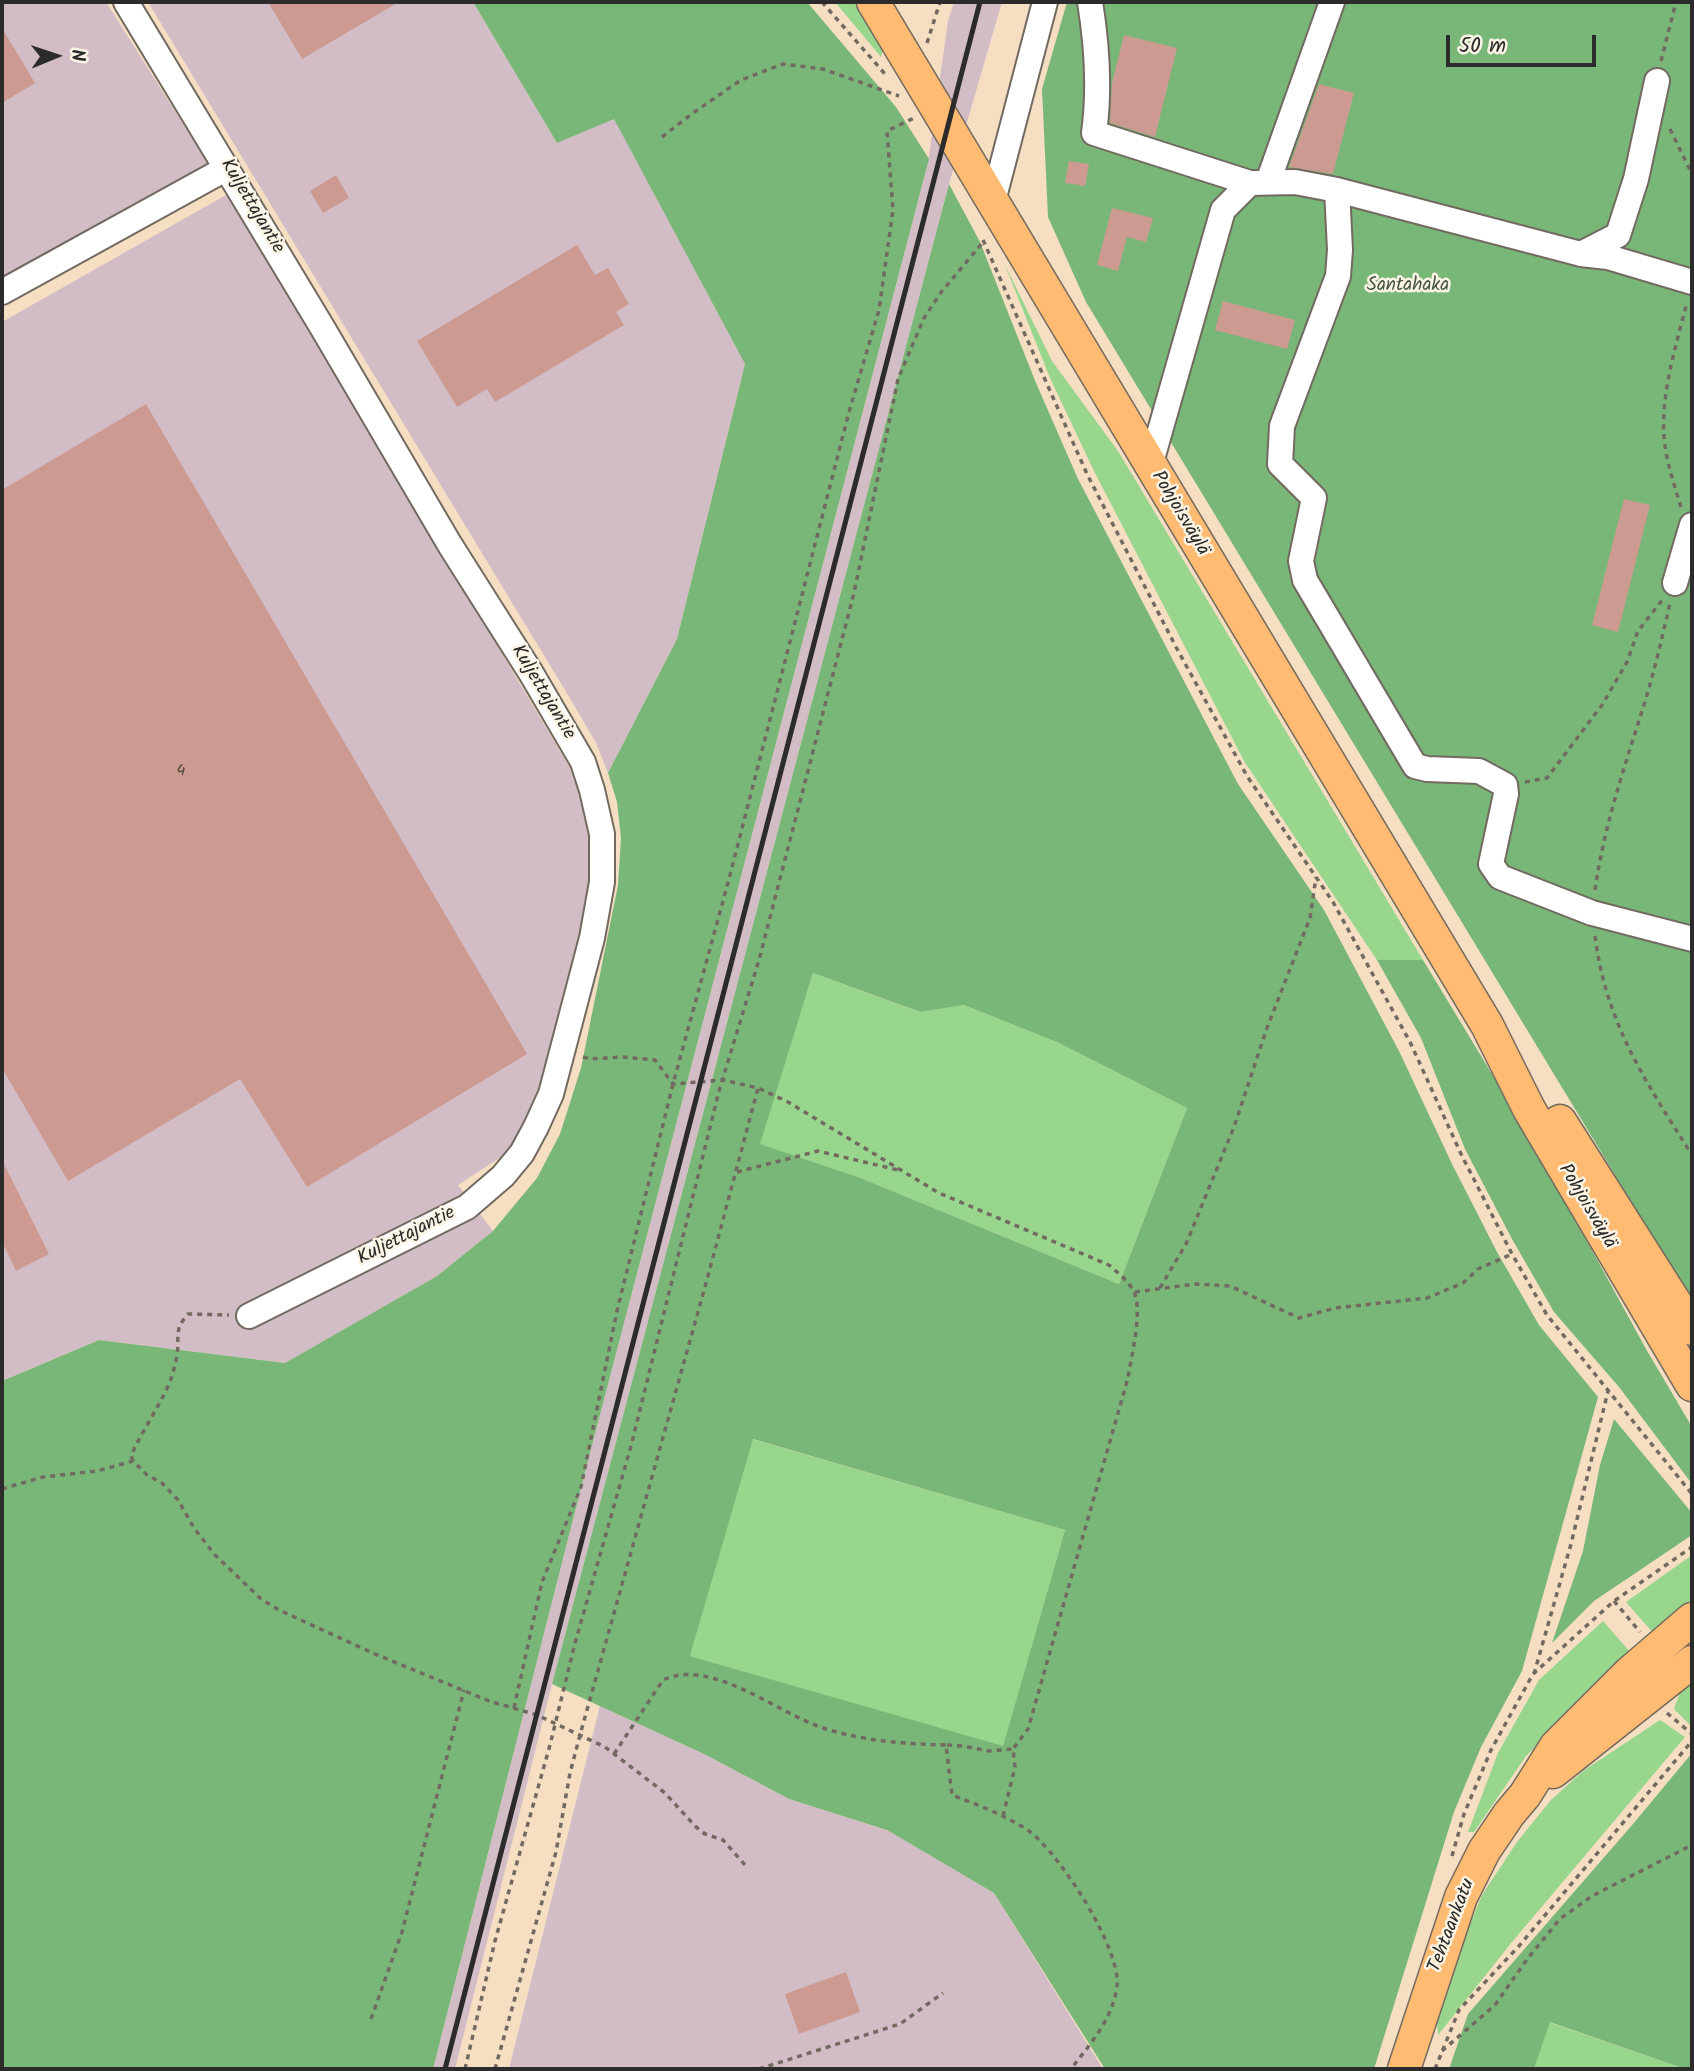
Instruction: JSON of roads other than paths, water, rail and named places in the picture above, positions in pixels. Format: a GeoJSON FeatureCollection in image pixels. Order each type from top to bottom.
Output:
{"type":"FeatureCollection","features":[{"type":"Feature","properties":{"kind":"main road","name":"Pohjoisväylä"},"geometry":{"type":"LineString","coordinates":[[873,2],[901,85],[993,201],[1487,1025],[1529,1109],[1692,1385]]}},
{"type":"Feature","properties":{"kind":"main road","name":"Pohjoisväylä"},"geometry":{"type":"LineString","coordinates":[[1487,1025],[1547,1101],[1692,1329]]}},
{"type":"Feature","properties":{"kind":"main road","name":"Tehtaankatu"},"geometry":{"type":"LineString","coordinates":[[1404,2069],[1461,1897],[1484,1851],[1525,1795],[1556,1746],[1628,1674],[1692,1619]]}},
{"type":"Feature","properties":{"kind":"main road","name":"Tehtaankatu"},"geometry":{"type":"LineString","coordinates":[[1525,1795],[1692,1662]]}},
{"type":"Feature","properties":{"kind":"street","name":"Kuljettajantie"},"geometry":{"type":"LineString","coordinates":[[127,2],[450,545],[531,673],[583,762],[602,834],[602,883],[592,938],[564,1050],[551,1094],[522,1153],[503,1176],[467,1207],[249,1316]]}},
{"type":"Feature","properties":{"kind":"street"},"geometry":{"type":"LineString","coordinates":[[993,201],[1045,2]]}},
{"type":"Feature","properties":{"kind":"street"},"geometry":{"type":"LineString","coordinates":[[1090,2],[1096,34],[1098,104],[1094,132],[1259,182],[1295,182],[1337,190],[1581,254],[1608,257],[1692,282]]}},
{"type":"Feature","properties":{"kind":"street"},"geometry":{"type":"LineString","coordinates":[[1150,466],[1223,211],[1259,182],[1332,2]]}},
{"type":"Feature","properties":{"kind":"street"},"geometry":{"type":"LineString","coordinates":[[1581,254],[1618,235],[1636,179],[1657,80]]}},
{"type":"Feature","properties":{"kind":"street"},"geometry":{"type":"LineString","coordinates":[[2,292],[227,167]]}},
{"type":"Feature","properties":{"kind":"street"},"geometry":{"type":"LineString","coordinates":[[1337,190],[1340,250],[1338,276],[1282,426],[1280,464],[1314,498],[1301,561],[1305,580],[1415,766],[1479,771],[1505,785],[1506,794],[1491,864],[1500,877],[1592,913],[1692,939]]}},
{"type":"Feature","properties":{"kind":"street"},"geometry":{"type":"LineString","coordinates":[[1665,272],[1692,266]]}},
{"type":"Feature","properties":{"kind":"street"},"geometry":{"type":"LineString","coordinates":[[1675,583],[1688,519]]}},
{"type":"Feature","properties":{"kind":"railway"},"geometry":{"type":"LineString","coordinates":[[445,2069],[980,2]]}},
{"type":"Feature","properties":{"kind":"park label","name":"Santahaka"},"geometry":{"type":"Point","coordinates":[1408,287]}}]}
